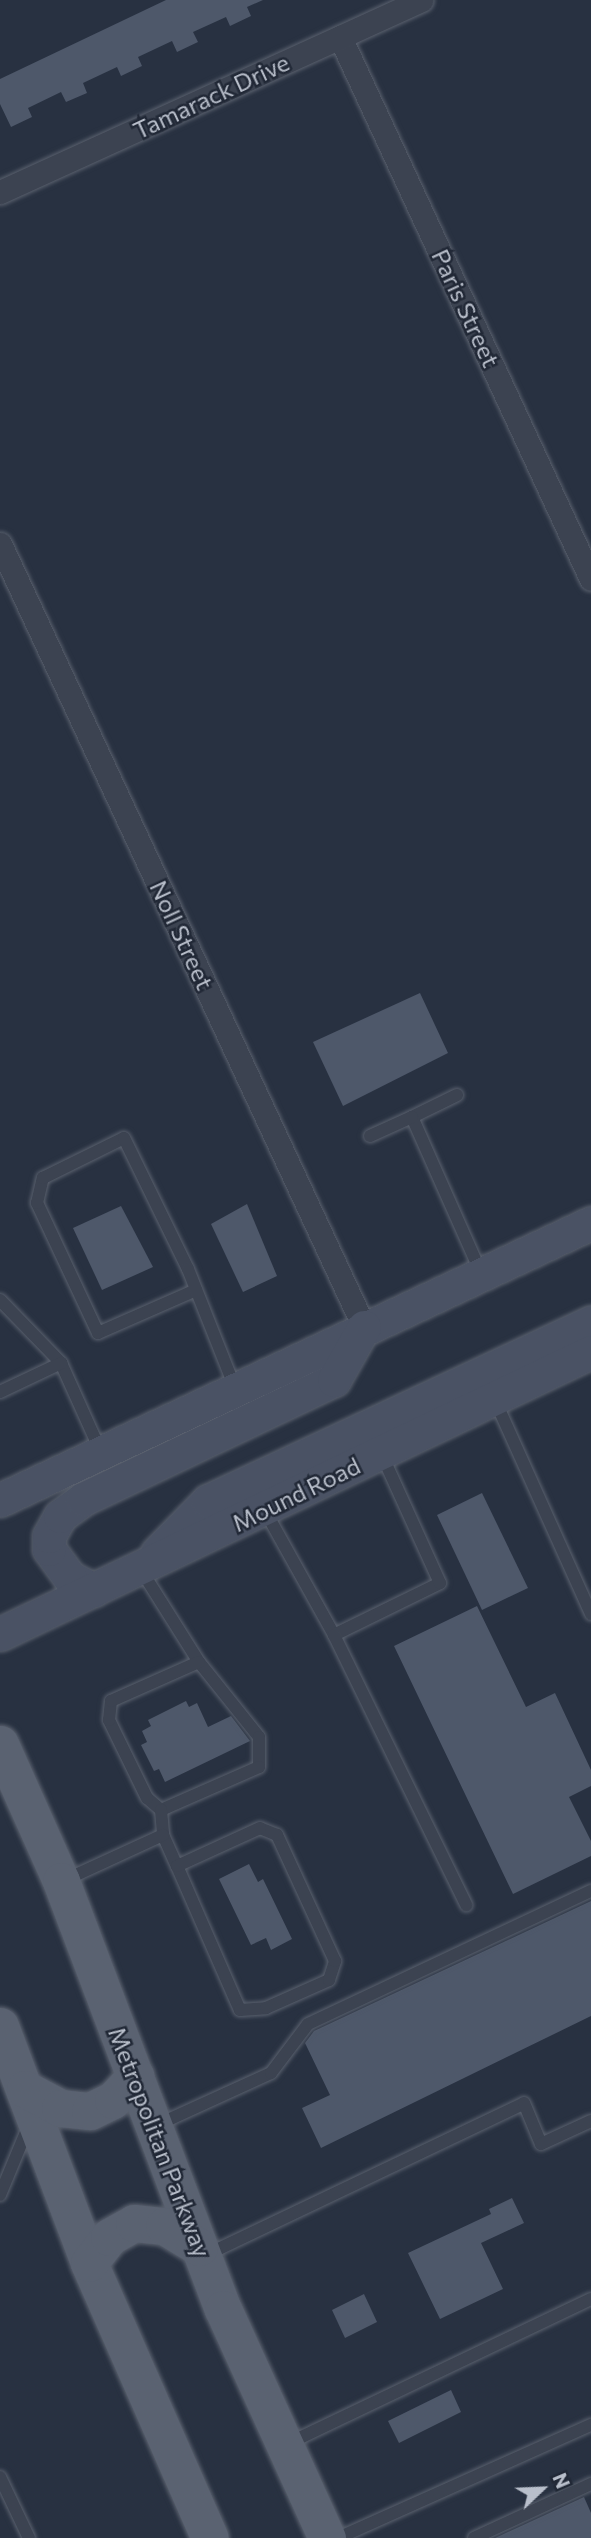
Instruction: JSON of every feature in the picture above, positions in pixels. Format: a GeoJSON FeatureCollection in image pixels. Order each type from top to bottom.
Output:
{"type":"FeatureCollection","features":[{"type":"Feature","properties":{"kind":"main road"},"geometry":{"type":"LineString","coordinates":[[0,1500],[363,1326],[588,1228]]}},
{"type":"Feature","properties":{"kind":"main road"},"geometry":{"type":"LineString","coordinates":[[141,1570],[208,1501],[591,1322]]}},
{"type":"Feature","properties":{"kind":"main road"},"geometry":{"type":"LineString","coordinates":[[94,1590],[70,1578],[52,1556],[48,1536],[60,1516],[83,1499],[334,1380],[363,1326]]}},
{"type":"Feature","properties":{"kind":"main road","name":"Mound Road"},"geometry":{"type":"LineString","coordinates":[[0,1633],[141,1570],[591,1352]]}},
{"type":"Feature","properties":{"kind":"main road","name":"Metropolitan Parkway"},"geometry":{"type":"LineString","coordinates":[[0,1744],[61,1881],[201,2252],[283,2445],[327,2538]]}},
{"type":"Feature","properties":{"kind":"main road"},"geometry":{"type":"LineString","coordinates":[[0,2026],[89,2263],[210,2538]]}},
{"type":"Feature","properties":{"kind":"main road"},"geometry":{"type":"LineString","coordinates":[[29,2100],[60,2108],[90,2111],[113,2101],[135,2076]]}},
{"type":"Feature","properties":{"kind":"main road"},"geometry":{"type":"LineString","coordinates":[[89,2263],[109,2237],[134,2223],[164,2226],[201,2252]]}},
{"type":"Feature","properties":{"kind":"street","name":"Tamarack Drive"},"geometry":{"type":"LineString","coordinates":[[0,192],[421,0]]}},
{"type":"Feature","properties":{"kind":"street","name":"Paris Street"},"geometry":{"type":"LineString","coordinates":[[340,37],[591,579]]}},
{"type":"Feature","properties":{"kind":"street","name":"Noll Street"},"geometry":{"type":"LineString","coordinates":[[0,544],[363,1326]]}},
{"type":"Feature","properties":{"kind":"lane"},"geometry":{"type":"LineString","coordinates":[[370,1136],[457,1095]]}},
{"type":"Feature","properties":{"kind":"lane"},"geometry":{"type":"LineString","coordinates":[[412,1116],[481,1273]]}},
{"type":"Feature","properties":{"kind":"lane"},"geometry":{"type":"LineString","coordinates":[[196,1290],[98,1334],[37,1203],[43,1178],[124,1138],[196,1290],[235,1388]]}},
{"type":"Feature","properties":{"kind":"lane"},"geometry":{"type":"LineString","coordinates":[[0,1300],[61,1363],[101,1452]]}},
{"type":"Feature","properties":{"kind":"lane"},"geometry":{"type":"LineString","coordinates":[[0,1392],[61,1363]]}},
{"type":"Feature","properties":{"kind":"lane"},"geometry":{"type":"LineString","coordinates":[[494,1397],[591,1614]]}},
{"type":"Feature","properties":{"kind":"lane"},"geometry":{"type":"LineString","coordinates":[[334,1635],[440,1583],[381,1452]]}},
{"type":"Feature","properties":{"kind":"lane"},"geometry":{"type":"LineString","coordinates":[[264,1509],[334,1635],[466,1905]]}},
{"type":"Feature","properties":{"kind":"lane"},"geometry":{"type":"LineString","coordinates":[[141,1570],[199,1662],[259,1737],[259,1767],[161,1810]]}},
{"type":"Feature","properties":{"kind":"lane"},"geometry":{"type":"LineString","coordinates":[[177,1866],[260,1828],[277,1835],[335,1961],[329,1980],[266,2008],[240,2010],[163,1835],[161,1810],[147,1798],[109,1720],[111,1701],[199,1662]]}},
{"type":"Feature","properties":{"kind":"lane"},"geometry":{"type":"LineString","coordinates":[[61,1881],[163,1835]]}},
{"type":"Feature","properties":{"kind":"lane"},"geometry":{"type":"LineString","coordinates":[[153,2127],[271,2073],[308,2024],[591,1891]]}},
{"type":"Feature","properties":{"kind":"lane"},"geometry":{"type":"LineString","coordinates":[[0,2195],[29,2100]]}},
{"type":"Feature","properties":{"kind":"lane"},"geometry":{"type":"LineString","coordinates":[[201,2252],[524,2103],[541,2144],[591,2121]]}},
{"type":"Feature","properties":{"kind":"lane"},"geometry":{"type":"LineString","coordinates":[[283,2445],[591,2299]]}},
{"type":"Feature","properties":{"kind":"lane"},"geometry":{"type":"LineString","coordinates":[[338,2538],[591,2425]]}},
{"type":"Feature","properties":{"kind":"lane"},"geometry":{"type":"LineString","coordinates":[[0,2477],[29,2538]]}},
{"type":"Feature","properties":{"kind":"lane"},"geometry":{"type":"LineString","coordinates":[[474,2538],[591,2484]]}},
{"type":"Feature","properties":{"kind":"building"},"geometry":{"type":"Polygon","coordinates":[[[166,0],[263,0],[247,7],[251,16],[230,26],[226,17],[193,32],[198,42],[177,52],[172,41],[138,57],[142,66],[121,76],[117,67],[83,83],[87,93],[66,102],[61,92],[28,108],[32,117],[11,127],[0,104],[0,79],[166,0]]]}},
{"type":"Feature","properties":{"kind":"building"},"geometry":{"type":"Polygon","coordinates":[[[420,993],[448,1053],[343,1106],[313,1042],[420,993]]]}},
{"type":"Feature","properties":{"kind":"building"},"geometry":{"type":"Polygon","coordinates":[[[247,1204],[277,1276],[243,1292],[211,1224],[247,1204]]]}},
{"type":"Feature","properties":{"kind":"building"},"geometry":{"type":"Polygon","coordinates":[[[121,1206],[153,1267],[102,1290],[73,1228],[121,1206]]]}},
{"type":"Feature","properties":{"kind":"building"},"geometry":{"type":"Polygon","coordinates":[[[482,1493],[528,1588],[482,1610],[437,1515],[482,1493]]]}},
{"type":"Feature","properties":{"kind":"building"},"geometry":{"type":"Polygon","coordinates":[[[477,1606],[526,1707],[555,1693],[591,1770],[591,1786],[569,1797],[591,1841],[591,1856],[513,1894],[394,1646],[477,1606]]]}},
{"type":"Feature","properties":{"kind":"building"},"geometry":{"type":"Polygon","coordinates":[[[186,1701],[189,1707],[197,1703],[208,1727],[231,1716],[250,1741],[165,1782],[159,1769],[154,1771],[141,1745],[147,1742],[142,1731],[151,1726],[148,1720],[186,1701]]]}},
{"type":"Feature","properties":{"kind":"building"},"geometry":{"type":"Polygon","coordinates":[[[249,1864],[258,1882],[263,1879],[292,1939],[271,1950],[266,1938],[251,1945],[219,1879],[249,1864]]]}},
{"type":"Feature","properties":{"kind":"building"},"geometry":{"type":"Polygon","coordinates":[[[591,1901],[591,2016],[321,2148],[302,2108],[330,2095],[305,2043],[314,2031],[591,1901]]]}},
{"type":"Feature","properties":{"kind":"building"},"geometry":{"type":"Polygon","coordinates":[[[512,2198],[524,2223],[481,2243],[503,2289],[440,2319],[408,2253],[491,2214],[489,2209],[512,2198]]]}},
{"type":"Feature","properties":{"kind":"building"},"geometry":{"type":"Polygon","coordinates":[[[364,2294],[377,2322],[345,2338],[332,2310],[364,2294]]]}},
{"type":"Feature","properties":{"kind":"building"},"geometry":{"type":"Polygon","coordinates":[[[451,2390],[461,2412],[399,2443],[388,2421],[451,2390]]]}},
{"type":"Feature","properties":{"kind":"building"},"geometry":{"type":"Polygon","coordinates":[[[584,2497],[591,2513],[591,2538],[495,2538],[584,2497]]]}}]}
